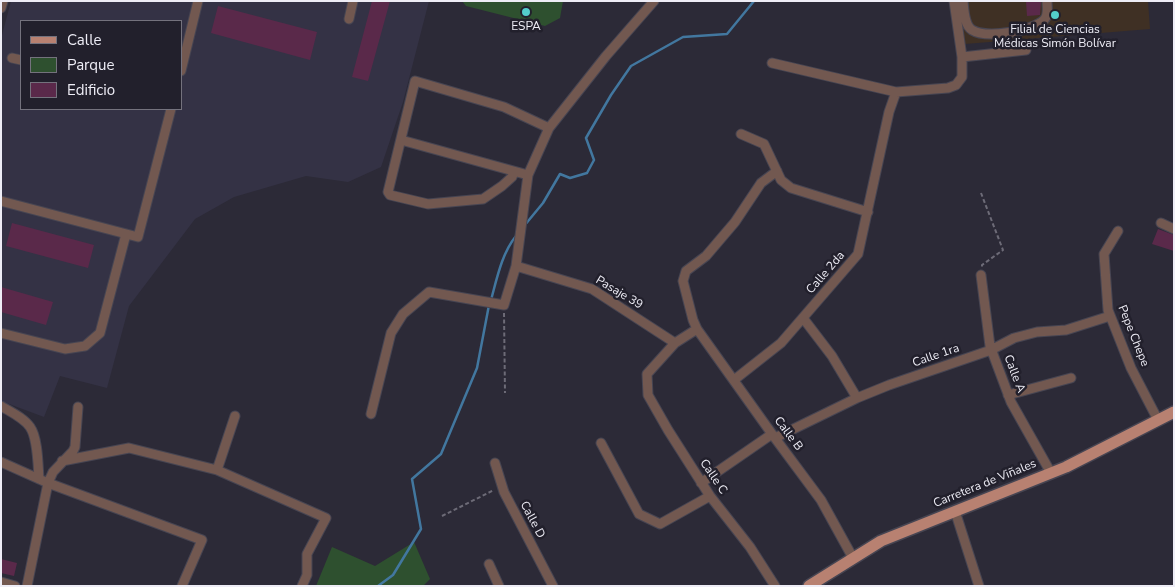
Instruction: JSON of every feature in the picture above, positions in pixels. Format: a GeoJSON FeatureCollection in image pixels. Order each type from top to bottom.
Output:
{"type":"FeatureCollection","features":[{"type":"Feature","properties":{"kind":"main road","name":"Carretera de Viñales"},"geometry":{"type":"LineString","coordinates":[[809,586],[881,541],[1066,467],[1174,412]]}},
{"type":"Feature","properties":{"kind":"street"},"geometry":{"type":"LineString","coordinates":[[1,8],[3,1]]}},
{"type":"Feature","properties":{"kind":"street"},"geometry":{"type":"LineString","coordinates":[[182,68],[198,1]]}},
{"type":"Feature","properties":{"kind":"street"},"geometry":{"type":"LineString","coordinates":[[349,19],[353,1]]}},
{"type":"Feature","properties":{"kind":"street"},"geometry":{"type":"LineString","coordinates":[[371,414],[391,333],[403,314],[429,292],[504,305],[516,266],[528,175],[549,128],[606,56],[654,1]]}},
{"type":"Feature","properties":{"kind":"street"},"geometry":{"type":"LineString","coordinates":[[772,63],[896,92],[956,85],[962,77],[962,57],[954,1]]}},
{"type":"Feature","properties":{"kind":"street"},"geometry":{"type":"LineString","coordinates":[[962,1],[968,26],[973,31],[984,34],[1009,33],[1032,27],[1044,21],[1048,15],[1047,1]]}},
{"type":"Feature","properties":{"kind":"street"},"geometry":{"type":"LineString","coordinates":[[962,57],[1026,50]]}},
{"type":"Feature","properties":{"kind":"street"},"geometry":{"type":"LineString","coordinates":[[514,172],[502,186],[483,199],[428,204],[390,195],[388,192],[415,81],[504,107],[549,128]]}},
{"type":"Feature","properties":{"kind":"street","name":"Calle 2da"},"geometry":{"type":"LineString","coordinates":[[734,380],[781,343],[858,254],[889,112],[896,92]]}},
{"type":"Feature","properties":{"kind":"street"},"geometry":{"type":"LineString","coordinates":[[1,201],[138,237],[172,110]]}},
{"type":"Feature","properties":{"kind":"street"},"geometry":{"type":"LineString","coordinates":[[741,134],[764,144],[781,180],[791,188],[868,212]]}},
{"type":"Feature","properties":{"kind":"street"},"geometry":{"type":"LineString","coordinates":[[401,140],[528,175]]}},
{"type":"Feature","properties":{"kind":"street","name":"Calle B"},"geometry":{"type":"LineString","coordinates":[[777,171],[761,183],[735,222],[706,256],[686,271],[683,281],[697,329],[821,500],[853,558]]}},
{"type":"Feature","properties":{"kind":"street"},"geometry":{"type":"LineString","coordinates":[[1161,223],[1174,229]]}},
{"type":"Feature","properties":{"kind":"street","name":"Pepe Chepe"},"geometry":{"type":"LineString","coordinates":[[1118,231],[1104,254],[1108,310],[1131,368],[1158,420]]}},
{"type":"Feature","properties":{"kind":"street"},"geometry":{"type":"LineString","coordinates":[[1,333],[65,349],[85,346],[100,333],[126,234]]}},
{"type":"Feature","properties":{"kind":"street","name":"Pasaje 39"},"geometry":{"type":"LineString","coordinates":[[516,266],[592,289],[675,342]]}},
{"type":"Feature","properties":{"kind":"street","name":"Calle A"},"geometry":{"type":"LineString","coordinates":[[981,275],[991,350],[1018,416],[1051,473]]}},
{"type":"Feature","properties":{"kind":"street","name":"Calle 1ra"},"geometry":{"type":"LineString","coordinates":[[701,482],[773,436],[857,398],[991,350],[1014,338],[1037,332],[1066,330],[1110,316]]}},
{"type":"Feature","properties":{"kind":"street"},"geometry":{"type":"LineString","coordinates":[[803,318],[832,356],[857,398]]}},
{"type":"Feature","properties":{"kind":"street"},"geometry":{"type":"LineString","coordinates":[[675,342],[697,329]]}},
{"type":"Feature","properties":{"kind":"street","name":"Calle C"},"geometry":{"type":"LineString","coordinates":[[675,342],[647,374],[648,395],[710,496],[750,547],[775,586]]}},
{"type":"Feature","properties":{"kind":"street"},"geometry":{"type":"LineString","coordinates":[[1008,395],[1071,378]]}},
{"type":"Feature","properties":{"kind":"street"},"geometry":{"type":"LineString","coordinates":[[1,406],[15,414],[31,428],[44,481],[27,586]]}},
{"type":"Feature","properties":{"kind":"street"},"geometry":{"type":"LineString","coordinates":[[44,481],[75,447],[78,407]]}},
{"type":"Feature","properties":{"kind":"street"},"geometry":{"type":"LineString","coordinates":[[217,470],[235,416]]}},
{"type":"Feature","properties":{"kind":"street"},"geometry":{"type":"LineString","coordinates":[[601,443],[639,514],[660,524],[710,496]]}},
{"type":"Feature","properties":{"kind":"street"},"geometry":{"type":"LineString","coordinates":[[62,461],[129,448],[217,470],[326,518],[307,554],[307,576],[302,586]]}},
{"type":"Feature","properties":{"kind":"street"},"geometry":{"type":"LineString","coordinates":[[1,462],[44,481],[202,540],[182,586]]}},
{"type":"Feature","properties":{"kind":"street","name":"Calle D"},"geometry":{"type":"LineString","coordinates":[[495,463],[502,487],[551,585]]}},
{"type":"Feature","properties":{"kind":"street"},"geometry":{"type":"LineString","coordinates":[[955,511],[979,586]]}},
{"type":"Feature","properties":{"kind":"street"},"geometry":{"type":"LineString","coordinates":[[489,564],[500,586]]}},
{"type":"Feature","properties":{"kind":"street"},"geometry":{"type":"LineString","coordinates":[[1,582],[15,586]]}},
{"type":"Feature","properties":{"kind":"path"},"geometry":{"type":"LineString","coordinates":[[981,193],[1003,250],[982,265],[981,275]]}},
{"type":"Feature","properties":{"kind":"path"},"geometry":{"type":"LineString","coordinates":[[504,305],[505,393]]}},
{"type":"Feature","properties":{"kind":"path"},"geometry":{"type":"LineString","coordinates":[[442,516],[502,487]]}},
{"type":"Feature","properties":{"kind":"shaded area"},"geometry":{"type":"Polygon","coordinates":[[[11,1],[429,1],[403,102],[381,167],[348,182],[306,176],[234,197],[195,219],[129,306],[107,388],[60,376],[44,417],[1,401],[1,39],[11,1]]]}},
{"type":"Feature","properties":{"kind":"shaded area","name":"Filial de Ciencias Médicas Simón Bolívar"},"geometry":{"type":"Polygon","coordinates":[[[959,1],[1148,1],[1150,29],[965,44],[959,1]]]}},
{"type":"Feature","properties":{"kind":"green space","name":"ESPA"},"geometry":{"type":"Polygon","coordinates":[[[462,1],[563,1],[560,18],[545,26],[466,6],[462,1]]]}},
{"type":"Feature","properties":{"kind":"green space"},"geometry":{"type":"Polygon","coordinates":[[[414,542],[430,579],[423,586],[316,586],[332,547],[375,566],[414,542]]]}},
{"type":"Feature","properties":{"kind":"building"},"geometry":{"type":"Polygon","coordinates":[[[372,1],[390,1],[368,81],[352,77],[372,1]]]}},
{"type":"Feature","properties":{"kind":"building"},"geometry":{"type":"Polygon","coordinates":[[[1026,1],[1041,1],[1040,15],[1027,16],[1026,1]]]}},
{"type":"Feature","properties":{"kind":"building"},"geometry":{"type":"Polygon","coordinates":[[[218,6],[317,32],[310,60],[211,33],[218,6]]]}},
{"type":"Feature","properties":{"kind":"building"},"geometry":{"type":"Polygon","coordinates":[[[12,223],[94,245],[88,268],[6,246],[12,223]]]}},
{"type":"Feature","properties":{"kind":"building"},"geometry":{"type":"Polygon","coordinates":[[[1158,229],[1174,235],[1174,251],[1152,244],[1158,229]]]}},
{"type":"Feature","properties":{"kind":"building"},"geometry":{"type":"Polygon","coordinates":[[[1,287],[53,302],[46,325],[1,312],[1,287]]]}},
{"type":"Feature","properties":{"kind":"building"},"geometry":{"type":"Polygon","coordinates":[[[1,559],[17,563],[14,576],[1,573],[1,559]]]}},
{"type":"Feature","properties":{"kind":"waterway"},"geometry":{"type":"LineString","coordinates":[[524,226],[543,203],[560,174],[570,178],[587,173],[594,160],[586,138],[611,95],[631,66],[683,37],[727,34],[754,1]]}},
{"type":"Feature","properties":{"kind":"waterway"},"geometry":{"type":"LineString","coordinates":[[491,300],[507,250],[516,236]]}},
{"type":"Feature","properties":{"kind":"waterway"},"geometry":{"type":"LineString","coordinates":[[378,586],[393,575],[421,529],[412,479],[441,454],[477,368],[489,305]]}},
{"type":"Feature","properties":{"kind":"place","name":"ESPA"},"geometry":{"type":"Point","coordinates":[526,12]}},
{"type":"Feature","properties":{"kind":"place","name":"Filial de Ciencias Médicas Simón Bolívar"},"geometry":{"type":"Point","coordinates":[1055,15]}}]}
